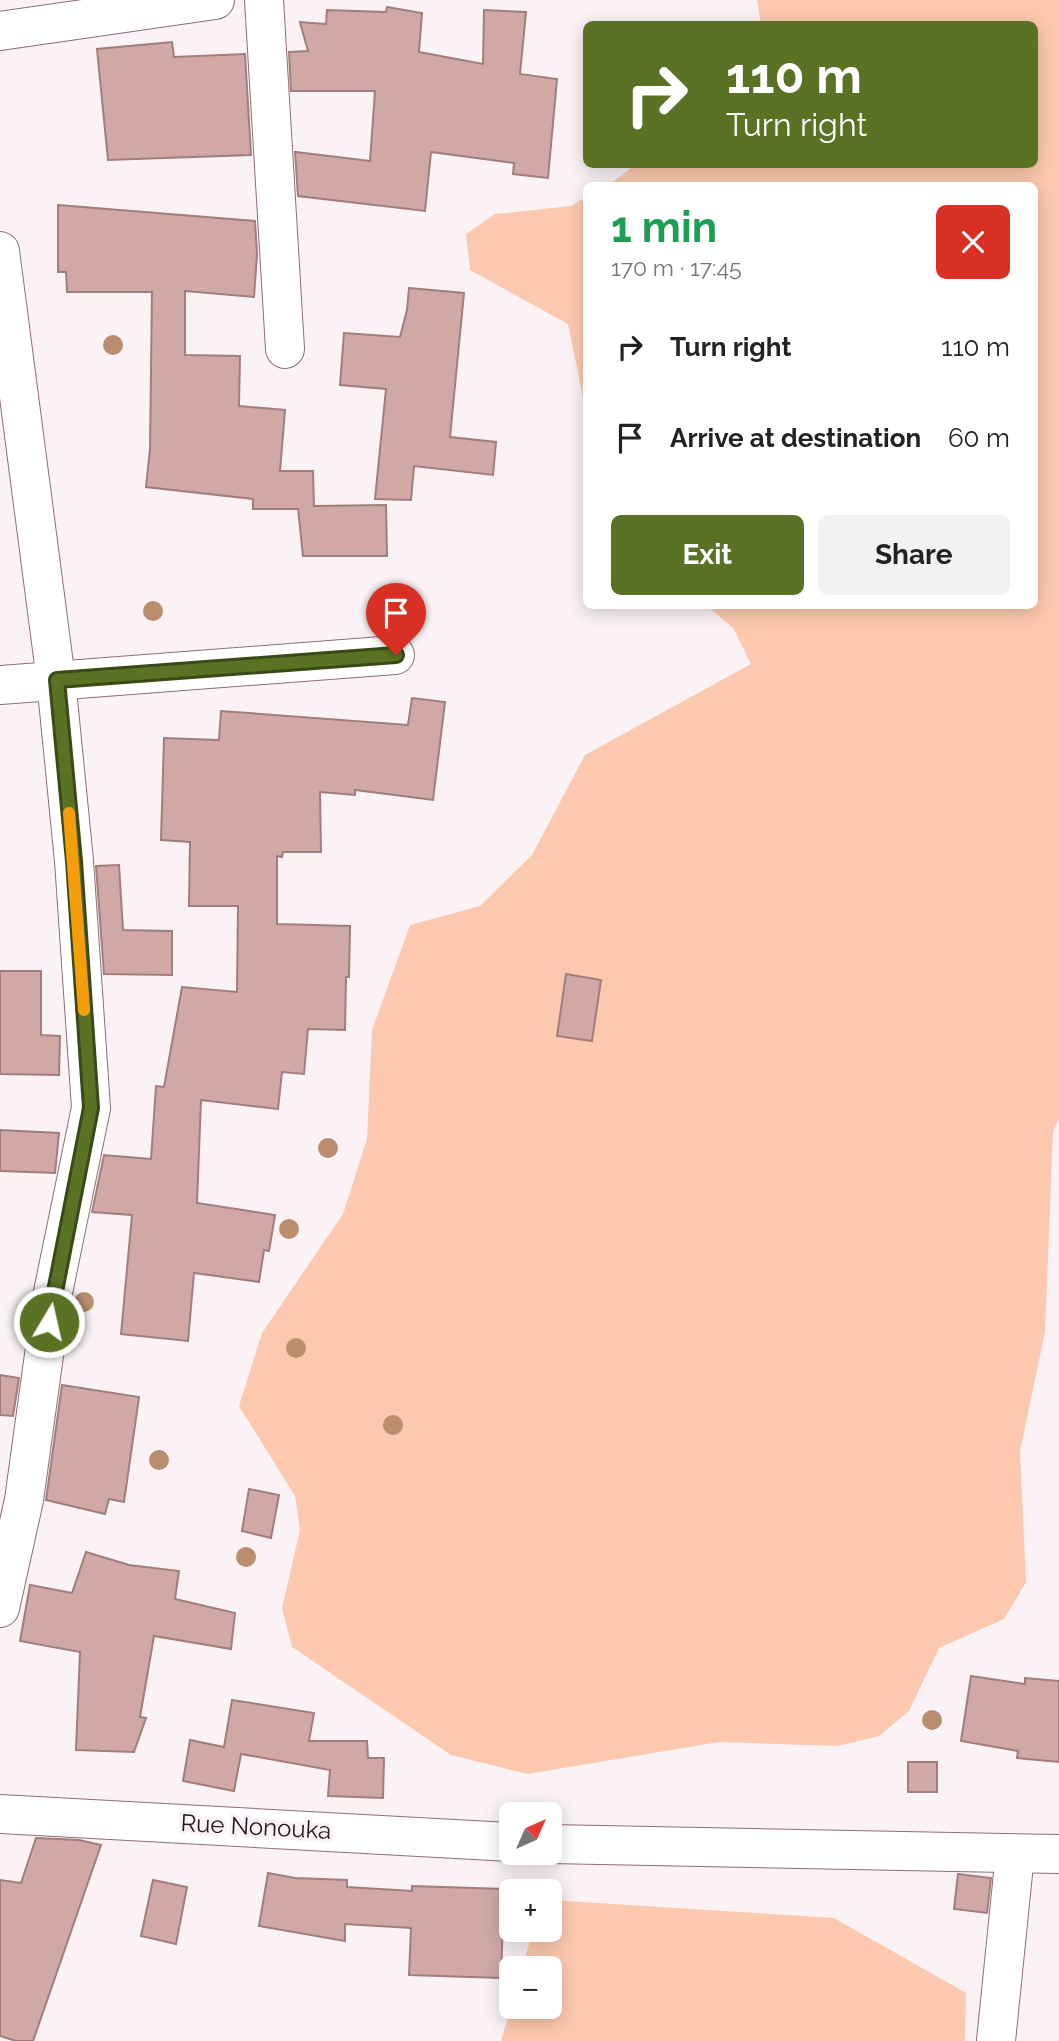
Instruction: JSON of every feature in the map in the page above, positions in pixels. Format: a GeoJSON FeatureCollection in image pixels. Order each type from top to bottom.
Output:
{"type":"FeatureCollection","features":[{"type":"Feature","properties":{"kind":"street"},"geometry":{"type":"LineString","coordinates":[[0,31],[215,0]]}},
{"type":"Feature","properties":{"kind":"street"},"geometry":{"type":"LineString","coordinates":[[264,0],[285,349]]}},
{"type":"Feature","properties":{"kind":"street"},"geometry":{"type":"LineString","coordinates":[[0,251],[57,680],[74,861],[91,1108],[52,1297],[24,1500],[0,1608]]}},
{"type":"Feature","properties":{"kind":"street"},"geometry":{"type":"LineString","coordinates":[[0,685],[396,655]]}},
{"type":"Feature","properties":{"kind":"street","name":"Rue Nonouka"},"geometry":{"type":"LineString","coordinates":[[0,1814],[499,1841]]}},
{"type":"Feature","properties":{"kind":"street"},"geometry":{"type":"LineString","coordinates":[[562,1845],[1059,1854]]}},
{"type":"Feature","properties":{"kind":"street"},"geometry":{"type":"LineString","coordinates":[[996,2041],[1014,1853]]}},
{"type":"Feature","properties":{"kind":"shaded area"},"geometry":{"type":"Polygon","coordinates":[[[757,0],[1059,0],[1059,1119],[1053,1132],[1045,1332],[1020,1451],[1026,1582],[1004,1619],[939,1648],[909,1711],[879,1736],[838,1746],[719,1742],[527,1774],[451,1755],[292,1647],[282,1608],[300,1530],[295,1496],[239,1406],[262,1333],[343,1214],[367,1139],[372,1030],[410,925],[480,906],[532,855],[585,755],[751,664],[733,628],[711,609],[1038,609],[1038,182],[613,182],[631,168],[1038,168],[1038,21],[760,21],[757,0]]]}},
{"type":"Feature","properties":{"kind":"shaded area"},"geometry":{"type":"Polygon","coordinates":[[[583,199],[583,397],[568,324],[470,270],[466,234],[495,214],[571,206],[583,199]]]}},
{"type":"Feature","properties":{"kind":"shaded area"},"geometry":{"type":"Polygon","coordinates":[[[562,1901],[834,1918],[966,1993],[965,2041],[501,2041],[507,2019],[562,2019],[562,1956],[526,1956],[530,1942],[562,1942],[562,1901]]]}},
{"type":"Feature","properties":{"kind":"building"},"geometry":{"type":"Polygon","coordinates":[[[387,7],[422,13],[419,52],[483,64],[484,10],[526,12],[520,74],[557,79],[548,178],[513,174],[514,163],[431,152],[425,211],[298,196],[295,152],[370,161],[375,91],[291,91],[289,52],[308,51],[300,22],[326,24],[327,10],[386,12],[387,7]]]}},
{"type":"Feature","properties":{"kind":"building"},"geometry":{"type":"Polygon","coordinates":[[[172,42],[174,57],[245,54],[251,155],[108,160],[97,49],[172,42]]]}},
{"type":"Feature","properties":{"kind":"building"},"geometry":{"type":"Polygon","coordinates":[[[58,205],[255,221],[257,254],[254,297],[185,291],[185,355],[240,356],[239,406],[285,410],[280,471],[313,471],[314,506],[386,505],[387,556],[303,556],[298,509],[253,509],[253,499],[146,487],[150,449],[152,292],[67,292],[66,272],[58,272],[58,205]]]}},
{"type":"Feature","properties":{"kind":"building"},"geometry":{"type":"Polygon","coordinates":[[[409,288],[464,293],[450,437],[496,442],[493,475],[414,466],[411,500],[375,499],[386,389],[340,385],[344,333],[400,337],[409,288]]]}},
{"type":"Feature","properties":{"kind":"building"},"geometry":{"type":"Polygon","coordinates":[[[412,698],[445,702],[433,800],[355,790],[355,795],[320,792],[321,852],[283,852],[282,857],[277,856],[277,924],[350,926],[345,1030],[308,1029],[304,1074],[282,1072],[278,1109],[201,1100],[197,1203],[275,1215],[269,1251],[264,1250],[259,1282],[194,1273],[188,1341],[121,1334],[132,1215],[92,1212],[104,1155],[151,1159],[156,1086],[164,1087],[182,987],[237,992],[238,906],[189,906],[190,842],[161,840],[164,738],[219,740],[221,711],[408,725],[412,698]]]}},
{"type":"Feature","properties":{"kind":"building"},"geometry":{"type":"Polygon","coordinates":[[[119,865],[123,930],[172,931],[172,975],[104,974],[96,866],[119,865]]]}},
{"type":"Feature","properties":{"kind":"building"},"geometry":{"type":"Polygon","coordinates":[[[0,971],[41,971],[41,1035],[60,1036],[59,1075],[0,1074],[0,971]]]}},
{"type":"Feature","properties":{"kind":"building"},"geometry":{"type":"Polygon","coordinates":[[[566,974],[601,980],[592,1041],[557,1036],[566,974]]]}},
{"type":"Feature","properties":{"kind":"building"},"geometry":{"type":"Polygon","coordinates":[[[0,1130],[59,1133],[55,1173],[0,1171],[0,1130]]]}},
{"type":"Feature","properties":{"kind":"building"},"geometry":{"type":"Polygon","coordinates":[[[0,1375],[19,1378],[13,1416],[0,1415],[0,1375]]]}},
{"type":"Feature","properties":{"kind":"building"},"geometry":{"type":"Polygon","coordinates":[[[62,1385],[139,1397],[124,1502],[109,1499],[105,1514],[46,1500],[62,1385]]]}},
{"type":"Feature","properties":{"kind":"building"},"geometry":{"type":"Polygon","coordinates":[[[249,1489],[279,1495],[271,1538],[242,1531],[249,1489]]]}},
{"type":"Feature","properties":{"kind":"building"},"geometry":{"type":"Polygon","coordinates":[[[86,1552],[129,1565],[179,1571],[175,1599],[235,1613],[231,1649],[154,1636],[140,1717],[146,1718],[134,1752],[76,1750],[80,1652],[20,1641],[30,1585],[72,1593],[86,1552]]]}},
{"type":"Feature","properties":{"kind":"building"},"geometry":{"type":"Polygon","coordinates":[[[971,1676],[1025,1684],[1025,1678],[1059,1681],[1059,1762],[1017,1758],[1018,1751],[961,1741],[971,1676]]]}},
{"type":"Feature","properties":{"kind":"building"},"geometry":{"type":"Polygon","coordinates":[[[232,1700],[314,1713],[309,1741],[367,1741],[368,1758],[384,1758],[383,1798],[328,1796],[330,1770],[241,1754],[234,1791],[183,1781],[190,1740],[224,1747],[232,1700]]]}},
{"type":"Feature","properties":{"kind":"building"},"geometry":{"type":"Polygon","coordinates":[[[908,1762],[937,1762],[937,1792],[908,1792],[908,1762]]]}},
{"type":"Feature","properties":{"kind":"building"},"geometry":{"type":"Polygon","coordinates":[[[36,1838],[79,1840],[101,1845],[33,2041],[16,2041],[0,2036],[0,1880],[21,1883],[36,1838]]]}},
{"type":"Feature","properties":{"kind":"building"},"geometry":{"type":"Polygon","coordinates":[[[268,1873],[295,1878],[347,1880],[347,1887],[412,1891],[412,1886],[499,1889],[499,1942],[502,1942],[499,1978],[409,1975],[411,1928],[345,1924],[345,1941],[259,1926],[268,1873]]]}},
{"type":"Feature","properties":{"kind":"building"},"geometry":{"type":"Polygon","coordinates":[[[958,1874],[991,1878],[987,1913],[954,1909],[958,1874]]]}},
{"type":"Feature","properties":{"kind":"building"},"geometry":{"type":"Polygon","coordinates":[[[153,1880],[187,1887],[176,1944],[141,1936],[153,1880]]]}},
{"type":"Feature","properties":{"kind":"slow traffic"},"geometry":{"type":"LineString","coordinates":[[69,813],[84,1010]]}},
{"type":"Feature","properties":{"kind":"route"},"geometry":{"type":"LineString","coordinates":[[49,1322],[91,1108],[74,861],[57,680],[396,655]]}}]}
